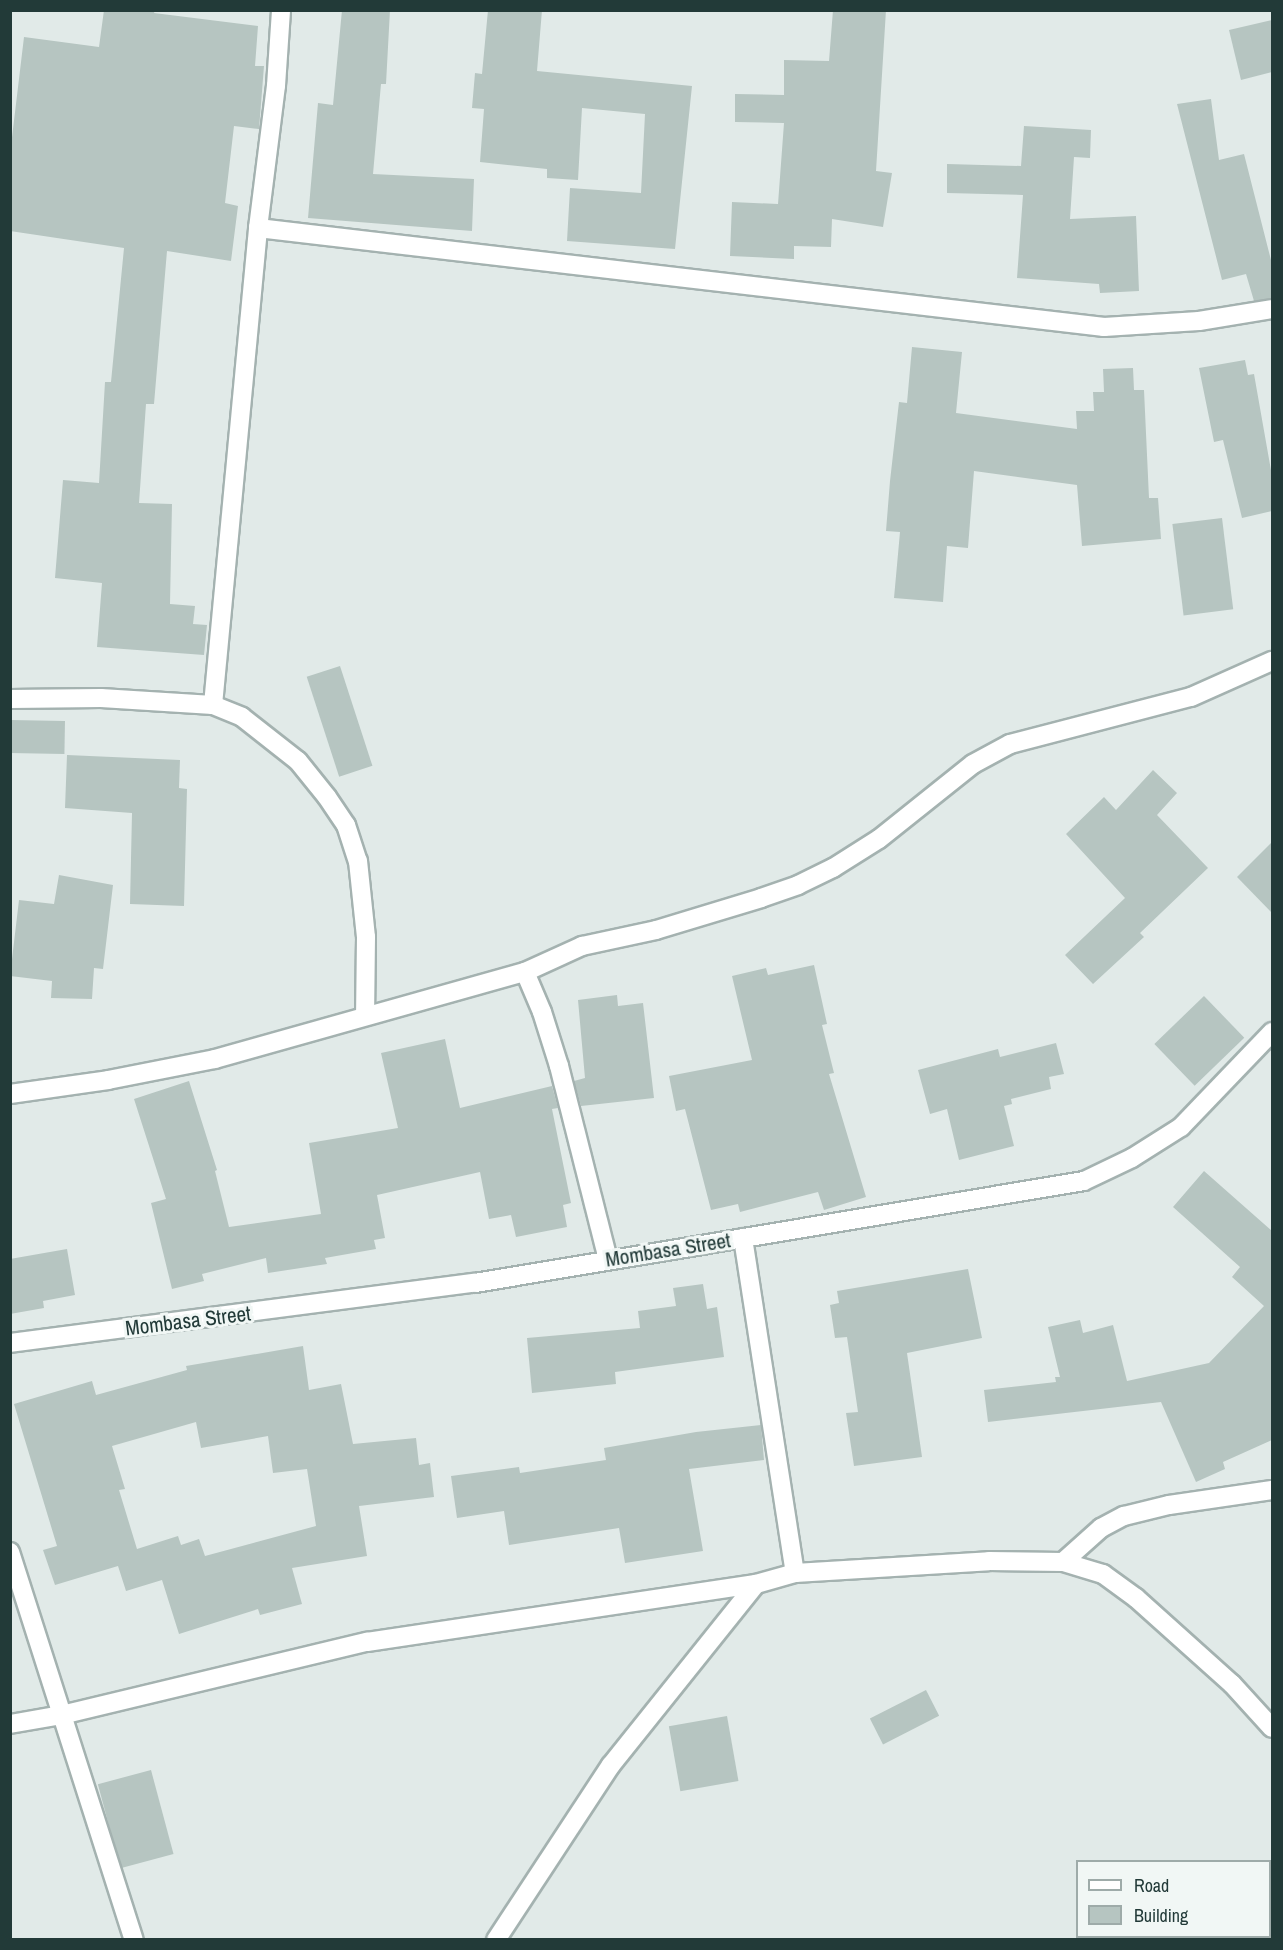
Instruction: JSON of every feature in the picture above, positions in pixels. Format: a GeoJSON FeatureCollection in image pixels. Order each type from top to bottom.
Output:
{"type":"FeatureCollection","features":[{"type":"Feature","properties":{"kind":"street"},"geometry":{"type":"LineString","coordinates":[[213,705],[258,228],[276,86],[281,10]]}},
{"type":"Feature","properties":{"kind":"street"},"geometry":{"type":"LineString","coordinates":[[258,228],[1104,327],[1199,321],[1272,309]]}},
{"type":"Feature","properties":{"kind":"street"},"geometry":{"type":"LineString","coordinates":[[10,1094],[108,1080],[215,1059],[365,1015],[525,972],[582,946],[657,930],[798,885],[833,868],[879,838],[973,764],[1010,744],[1191,697],[1272,660]]}},
{"type":"Feature","properties":{"kind":"street"},"geometry":{"type":"LineString","coordinates":[[10,699],[101,698],[213,705],[242,717],[298,761],[346,825],[358,861],[366,937],[365,1015]]}},
{"type":"Feature","properties":{"kind":"street"},"geometry":{"type":"LineString","coordinates":[[525,972],[542,1012],[559,1066],[608,1260]]}},
{"type":"Feature","properties":{"kind":"street","name":"Mombasa Street"},"geometry":{"type":"LineString","coordinates":[[10,1344],[475,1284],[1084,1181],[1132,1158],[1180,1127],[1272,1032]]}},
{"type":"Feature","properties":{"kind":"street"},"geometry":{"type":"LineString","coordinates":[[743,1239],[795,1573]]}},
{"type":"Feature","properties":{"kind":"street"},"geometry":{"type":"LineString","coordinates":[[1063,1562],[1101,1528],[1124,1516],[1169,1505],[1272,1490]]}},
{"type":"Feature","properties":{"kind":"street"},"geometry":{"type":"LineString","coordinates":[[10,1552],[134,1940]]}},
{"type":"Feature","properties":{"kind":"street"},"geometry":{"type":"LineString","coordinates":[[10,1724],[63,1715],[367,1642],[756,1584],[795,1573],[989,1561],[1063,1562],[1103,1574],[1136,1598],[1232,1684],[1272,1728]]}},
{"type":"Feature","properties":{"kind":"street"},"geometry":{"type":"LineString","coordinates":[[496,1940],[611,1765],[756,1584]]}},
{"type":"Feature","properties":{"kind":"building"},"geometry":{"type":"Polygon","coordinates":[[[104,10],[155,10],[154,13],[258,26],[255,66],[264,66],[259,129],[234,126],[225,203],[238,206],[231,261],[167,251],[154,404],[146,404],[139,503],[172,504],[170,604],[195,606],[193,624],[207,625],[204,655],[97,647],[102,583],[55,578],[63,480],[99,483],[105,382],[111,382],[124,248],[10,231],[10,154],[24,37],[99,47],[104,10]]]}},
{"type":"Feature","properties":{"kind":"building"},"geometry":{"type":"Polygon","coordinates":[[[342,10],[390,10],[386,84],[381,84],[373,174],[474,179],[472,231],[308,218],[318,103],[333,105],[342,10]]]}},
{"type":"Feature","properties":{"kind":"building"},"geometry":{"type":"Polygon","coordinates":[[[488,10],[542,10],[537,71],[692,86],[675,249],[567,241],[570,188],[641,193],[645,114],[582,108],[578,180],[547,178],[547,169],[480,162],[484,109],[472,108],[475,73],[482,74],[488,10]]]}},
{"type":"Feature","properties":{"kind":"building"},"geometry":{"type":"Polygon","coordinates":[[[833,10],[886,10],[876,171],[892,173],[883,227],[832,219],[831,247],[794,246],[794,259],[730,256],[732,202],[778,204],[784,123],[735,122],[735,94],[784,95],[784,60],[829,61],[833,10]]]}},
{"type":"Feature","properties":{"kind":"building"},"geometry":{"type":"Polygon","coordinates":[[[1272,20],[1272,72],[1241,80],[1229,30],[1272,20]]]}},
{"type":"Feature","properties":{"kind":"building"},"geometry":{"type":"Polygon","coordinates":[[[1211,99],[1219,160],[1244,154],[1272,264],[1272,298],[1254,301],[1246,274],[1222,280],[1177,104],[1211,99]]]}},
{"type":"Feature","properties":{"kind":"building"},"geometry":{"type":"Polygon","coordinates":[[[1024,126],[1091,130],[1090,158],[1074,157],[1070,219],[1136,216],[1139,291],[1100,293],[1099,284],[1017,278],[1023,195],[947,193],[947,164],[1021,166],[1024,126]]]}},
{"type":"Feature","properties":{"kind":"building"},"geometry":{"type":"Polygon","coordinates":[[[912,347],[962,352],[956,413],[1077,429],[1076,411],[1094,411],[1093,392],[1104,392],[1103,369],[1133,368],[1134,390],[1144,390],[1149,498],[1158,498],[1161,539],[1082,546],[1077,485],[974,471],[968,548],[947,546],[943,602],[894,598],[900,532],[886,531],[899,402],[907,403],[912,347]]]}},
{"type":"Feature","properties":{"kind":"building"},"geometry":{"type":"Polygon","coordinates":[[[1245,360],[1248,375],[1254,374],[1272,476],[1272,511],[1242,518],[1223,440],[1214,442],[1199,368],[1245,360]]]}},
{"type":"Feature","properties":{"kind":"building"},"geometry":{"type":"Polygon","coordinates":[[[1222,518],[1233,609],[1184,615],[1172,524],[1222,518]]]}},
{"type":"Feature","properties":{"kind":"building"},"geometry":{"type":"Polygon","coordinates":[[[340,666],[372,766],[339,777],[307,677],[340,666]]]}},
{"type":"Feature","properties":{"kind":"building"},"geometry":{"type":"Polygon","coordinates":[[[10,720],[65,721],[64,754],[10,753],[10,720]]]}},
{"type":"Feature","properties":{"kind":"building"},"geometry":{"type":"Polygon","coordinates":[[[67,755],[180,760],[179,788],[187,789],[184,906],[130,904],[132,813],[65,808],[67,755]]]}},
{"type":"Feature","properties":{"kind":"building"},"geometry":{"type":"Polygon","coordinates":[[[1153,770],[1177,793],[1157,815],[1208,868],[1140,933],[1144,937],[1093,984],[1065,955],[1125,898],[1066,834],[1104,797],[1116,810],[1153,770]]]}},
{"type":"Feature","properties":{"kind":"building"},"geometry":{"type":"Polygon","coordinates":[[[1272,842],[1272,913],[1237,877],[1272,842]]]}},
{"type":"Feature","properties":{"kind":"building"},"geometry":{"type":"Polygon","coordinates":[[[59,875],[113,885],[103,969],[94,968],[92,999],[51,998],[52,981],[10,976],[19,900],[54,904],[59,875]]]}},
{"type":"Feature","properties":{"kind":"building"},"geometry":{"type":"Polygon","coordinates":[[[814,965],[827,1024],[822,1025],[834,1073],[829,1074],[866,1197],[824,1210],[818,1192],[740,1212],[738,1204],[711,1210],[685,1109],[676,1111],[669,1076],[752,1060],[732,976],[766,968],[768,975],[814,965]]]}},
{"type":"Feature","properties":{"kind":"building"},"geometry":{"type":"Polygon","coordinates":[[[617,995],[618,1006],[643,1003],[654,1098],[581,1106],[574,1081],[585,1078],[578,1000],[617,995]]]}},
{"type":"Feature","properties":{"kind":"building"},"geometry":{"type":"Polygon","coordinates":[[[1204,996],[1244,1038],[1195,1086],[1154,1044],[1204,996]]]}},
{"type":"Feature","properties":{"kind":"building"},"geometry":{"type":"Polygon","coordinates":[[[445,1039],[460,1108],[552,1086],[558,1108],[552,1109],[571,1203],[563,1205],[567,1227],[516,1237],[511,1215],[489,1219],[480,1172],[377,1195],[385,1238],[374,1240],[376,1249],[325,1258],[327,1264],[268,1273],[266,1258],[202,1274],[204,1281],[172,1289],[151,1203],[166,1199],[134,1099],[189,1081],[217,1170],[215,1171],[229,1227],[321,1214],[309,1143],[398,1128],[381,1053],[445,1039]]]}},
{"type":"Feature","properties":{"kind":"building"},"geometry":{"type":"Polygon","coordinates":[[[1056,1043],[1064,1074],[1049,1077],[1051,1089],[1011,1099],[1012,1104],[1004,1106],[1014,1146],[959,1160],[947,1109],[930,1114],[918,1070],[998,1049],[1000,1057],[1056,1043]]]}},
{"type":"Feature","properties":{"kind":"building"},"geometry":{"type":"Polygon","coordinates":[[[1204,1171],[1272,1231],[1272,1440],[1223,1462],[1225,1469],[1196,1482],[1161,1402],[988,1422],[984,1390],[1056,1382],[1055,1377],[1060,1377],[1048,1327],[1080,1320],[1083,1333],[1113,1325],[1127,1381],[1209,1363],[1264,1306],[1232,1277],[1240,1267],[1173,1207],[1204,1171]]]}},
{"type":"Feature","properties":{"kind":"building"},"geometry":{"type":"Polygon","coordinates":[[[67,1249],[75,1295],[43,1301],[44,1308],[10,1314],[10,1259],[67,1249]]]}},
{"type":"Feature","properties":{"kind":"building"},"geometry":{"type":"Polygon","coordinates":[[[968,1269],[982,1338],[907,1353],[922,1457],[854,1466],[846,1413],[858,1412],[847,1337],[835,1338],[830,1305],[839,1303],[837,1291],[968,1269]]]}},
{"type":"Feature","properties":{"kind":"building"},"geometry":{"type":"Polygon","coordinates":[[[703,1284],[707,1309],[717,1307],[724,1357],[615,1372],[616,1384],[532,1393],[527,1338],[640,1328],[638,1311],[676,1306],[673,1288],[703,1284]]]}},
{"type":"Feature","properties":{"kind":"building"},"geometry":{"type":"Polygon","coordinates":[[[303,1346],[309,1390],[341,1384],[353,1444],[416,1438],[419,1465],[430,1463],[434,1497],[359,1506],[367,1556],[292,1568],[302,1604],[260,1615],[258,1609],[179,1634],[162,1580],[126,1591],[118,1566],[55,1585],[43,1550],[57,1546],[14,1404],[92,1381],[96,1395],[187,1370],[186,1366],[303,1346]],[[196,1422],[112,1446],[125,1489],[119,1490],[137,1549],[178,1536],[181,1545],[199,1539],[205,1556],[316,1526],[307,1469],[273,1473],[268,1436],[201,1448],[196,1422]]]}},
{"type":"Feature","properties":{"kind":"building"},"geometry":{"type":"Polygon","coordinates":[[[761,1425],[764,1460],[689,1469],[703,1551],[625,1563],[619,1528],[509,1545],[504,1511],[457,1518],[451,1476],[519,1467],[520,1473],[606,1460],[604,1448],[696,1432],[761,1425]]]}},
{"type":"Feature","properties":{"kind":"building"},"geometry":{"type":"Polygon","coordinates":[[[926,1690],[939,1716],[883,1744],[870,1719],[926,1690]]]}},
{"type":"Feature","properties":{"kind":"building"},"geometry":{"type":"Polygon","coordinates":[[[727,1716],[738,1781],[680,1791],[669,1726],[727,1716]]]}},
{"type":"Feature","properties":{"kind":"building"},"geometry":{"type":"Polygon","coordinates":[[[151,1770],[174,1854],[120,1868],[98,1784],[151,1770]]]}}]}
